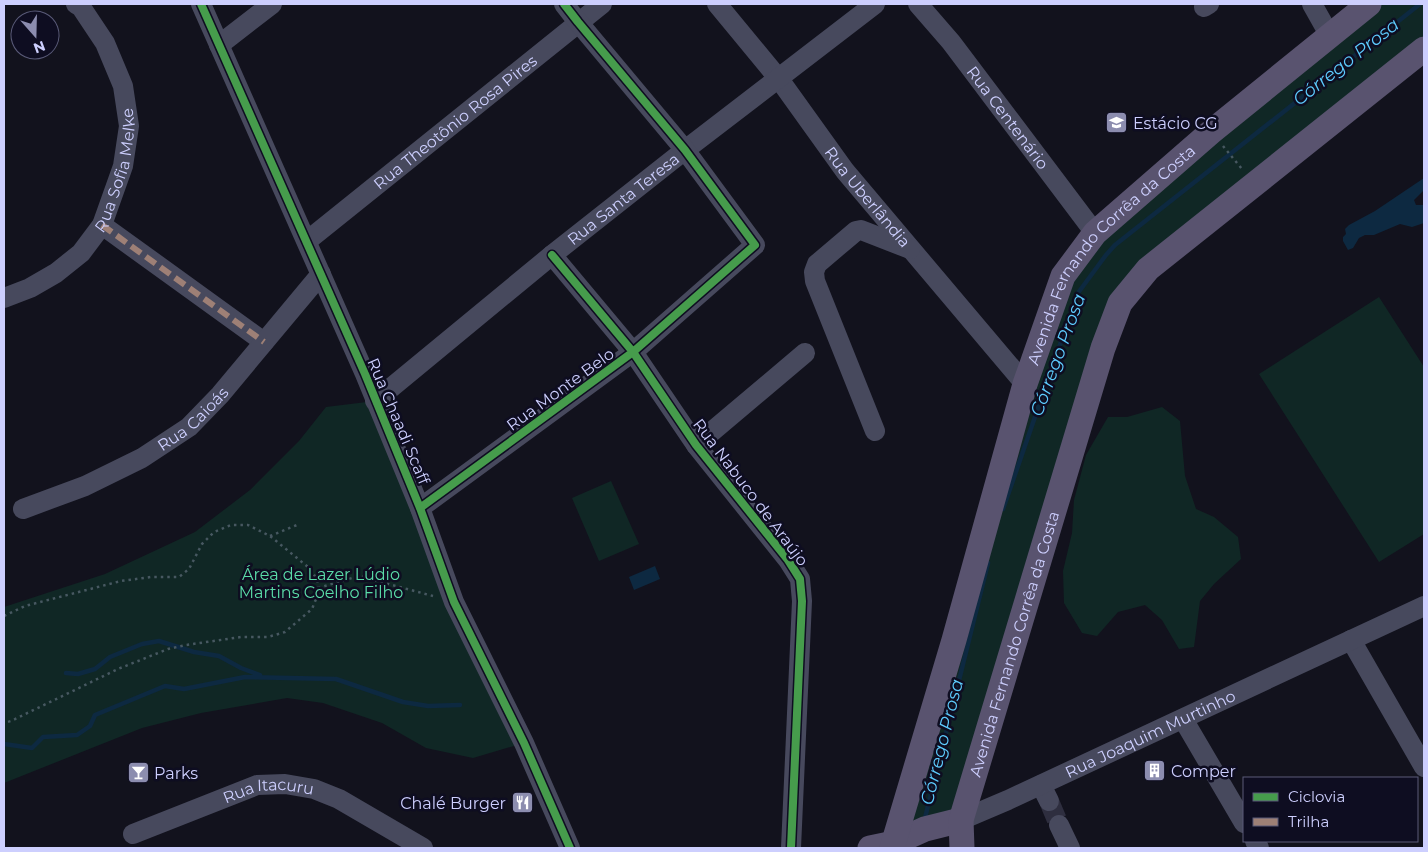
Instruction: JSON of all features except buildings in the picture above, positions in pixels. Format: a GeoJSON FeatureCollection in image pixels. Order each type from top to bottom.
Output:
{"type":"FeatureCollection","features":[{"type":"Feature","properties":{"kind":"main road","name":"Avenida Fernando Corrêa da Costa"},"geometry":{"type":"LineString","coordinates":[[899,842],[1025,384],[1063,276],[1095,233],[1211,132],[1370,4]]}},
{"type":"Feature","properties":{"kind":"main road","name":"Avenida Fernando Corrêa da Costa"},"geometry":{"type":"LineString","coordinates":[[962,848],[957,821],[1103,348],[1120,303],[1148,269],[1424,49]]}},
{"type":"Feature","properties":{"kind":"main road","name":"Rua Joaquim Murtinho"},"geometry":{"type":"LineString","coordinates":[[870,848],[899,842],[925,829],[957,821]]}},
{"type":"Feature","properties":{"kind":"street","name":"Rua Sofia Melke"},"geometry":{"type":"LineString","coordinates":[[4,298],[30,288],[56,273],[80,253],[102,225],[123,166],[129,126],[122,86],[105,42],[81,7],[76,4]]}},
{"type":"Feature","properties":{"kind":"street","name":"Rua Chaadi Scaff"},"geometry":{"type":"LineString","coordinates":[[201,4],[365,374],[420,508],[454,602],[524,743],[570,848]]}},
{"type":"Feature","properties":{"kind":"street"},"geometry":{"type":"LineString","coordinates":[[219,45],[272,4]]}},
{"type":"Feature","properties":{"kind":"street"},"geometry":{"type":"LineString","coordinates":[[564,4],[685,150]]}},
{"type":"Feature","properties":{"kind":"street","name":"Rua Theotônio Rosa Pires"},"geometry":{"type":"LineString","coordinates":[[307,241],[602,4]]}},
{"type":"Feature","properties":{"kind":"street","name":"Rua Uberlândia"},"geometry":{"type":"LineString","coordinates":[[717,4],[779,79],[845,171],[1025,384]]}},
{"type":"Feature","properties":{"kind":"street","name":"Rua Santa Teresa"},"geometry":{"type":"LineString","coordinates":[[375,401],[552,255],[875,4]]}},
{"type":"Feature","properties":{"kind":"street","name":"Rua Centenário"},"geometry":{"type":"LineString","coordinates":[[918,4],[957,50],[1095,233]]}},
{"type":"Feature","properties":{"kind":"street"},"geometry":{"type":"LineString","coordinates":[[1312,4],[1330,36]]}},
{"type":"Feature","properties":{"kind":"street","name":"Rua Monte Belo"},"geometry":{"type":"LineString","coordinates":[[420,508],[633,352],[755,245],[685,150]]}},
{"type":"Feature","properties":{"kind":"street"},"geometry":{"type":"LineString","coordinates":[[102,225],[264,342]]}},
{"type":"Feature","properties":{"kind":"street"},"geometry":{"type":"LineString","coordinates":[[875,430],[814,281],[814,272],[817,264],[856,231],[861,230],[912,250]]}},
{"type":"Feature","properties":{"kind":"street","name":"Rua Nabuco de Araújo"},"geometry":{"type":"LineString","coordinates":[[552,255],[633,352],[696,445],[788,560],[800,579],[802,600],[791,848]]}},
{"type":"Feature","properties":{"kind":"street","name":"Rua Caioás"},"geometry":{"type":"LineString","coordinates":[[23,509],[85,486],[142,458],[189,427],[220,395],[321,274]]}},
{"type":"Feature","properties":{"kind":"street"},"geometry":{"type":"LineString","coordinates":[[696,445],[805,353]]}},
{"type":"Feature","properties":{"kind":"street","name":"Rua Joaquim Murtinho"},"geometry":{"type":"LineString","coordinates":[[957,821],[1045,793],[1183,719],[1424,606]]}},
{"type":"Feature","properties":{"kind":"street"},"geometry":{"type":"LineString","coordinates":[[1351,640],[1424,767]]}},
{"type":"Feature","properties":{"kind":"street"},"geometry":{"type":"LineString","coordinates":[[1183,719],[1243,821]]}},
{"type":"Feature","properties":{"kind":"street","name":"Rua Itacuru"},"geometry":{"type":"LineString","coordinates":[[133,834],[257,786],[285,784],[314,788],[339,799],[400,841],[423,848]]}},
{"type":"Feature","properties":{"kind":"street"},"geometry":{"type":"LineString","coordinates":[[1059,825],[1070,848]]}},
{"type":"Feature","properties":{"kind":"path"},"geometry":{"type":"LineString","coordinates":[[1211,132],[1254,184]]}},
{"type":"Feature","properties":{"kind":"path"},"geometry":{"type":"LineString","coordinates":[[4,616],[25,606],[121,581],[151,577],[178,577],[189,569],[202,544],[214,532],[231,525],[248,524],[270,536],[308,567],[317,579],[318,588],[318,594],[312,609],[285,632],[268,637],[241,637],[186,644],[168,649],[118,669],[4,723]]}},
{"type":"Feature","properties":{"kind":"path"},"geometry":{"type":"LineString","coordinates":[[270,536],[297,525]]}},
{"type":"Feature","properties":{"kind":"path"},"geometry":{"type":"LineString","coordinates":[[318,588],[359,576],[454,602]]}},
{"type":"Feature","properties":{"kind":"green space"},"geometry":{"type":"Polygon","coordinates":[[[1369,4],[1424,4],[1424,49],[1120,303],[961,820],[894,843],[1063,276],[1369,4]]]}},
{"type":"Feature","properties":{"kind":"green space"},"geometry":{"type":"Polygon","coordinates":[[[1379,297],[1424,367],[1424,534],[1379,562],[1259,374],[1379,297]]]}},
{"type":"Feature","properties":{"kind":"green space","name":"Área de Lazer Lúdio Martins Coelho Filho"},"geometry":{"type":"Polygon","coordinates":[[[375,401],[524,743],[473,758],[426,748],[382,723],[323,703],[287,698],[201,713],[142,728],[4,783],[4,607],[105,574],[195,532],[250,490],[299,441],[326,407],[375,401]]]}},
{"type":"Feature","properties":{"kind":"green space"},"geometry":{"type":"Polygon","coordinates":[[[1162,407],[1180,421],[1185,476],[1196,509],[1214,517],[1238,537],[1241,559],[1214,584],[1200,601],[1194,647],[1179,649],[1162,620],[1145,605],[1118,612],[1097,636],[1082,633],[1064,603],[1063,571],[1072,533],[1074,500],[1086,455],[1108,417],[1127,417],[1162,407]]]}},
{"type":"Feature","properties":{"kind":"green space"},"geometry":{"type":"Polygon","coordinates":[[[611,481],[639,544],[599,561],[572,498],[611,481]]]}},
{"type":"Feature","properties":{"kind":"water"},"geometry":{"type":"Polygon","coordinates":[[[1424,178],[1424,190],[1414,200],[1416,205],[1424,205],[1424,223],[1412,227],[1400,224],[1374,235],[1365,235],[1359,238],[1353,248],[1348,250],[1343,237],[1346,234],[1345,229],[1349,225],[1375,211],[1424,178]]]}},
{"type":"Feature","properties":{"kind":"water"},"geometry":{"type":"Polygon","coordinates":[[[655,566],[660,579],[634,590],[629,577],[655,566]]]}},
{"type":"Feature","properties":{"kind":"waterway","name":"Córrego Prosa"},"geometry":{"type":"LineString","coordinates":[[1003,509],[1078,293],[1106,255],[1115,245],[1420,4]]}},
{"type":"Feature","properties":{"kind":"waterway","name":"Córrego Prosa"},"geometry":{"type":"LineString","coordinates":[[924,822],[988,563]]}},
{"type":"Feature","properties":{"kind":"waterway"},"geometry":{"type":"LineString","coordinates":[[66,673],[78,674],[95,669],[110,657],[142,644],[159,641],[194,652],[219,656],[241,668],[260,675]]}},
{"type":"Feature","properties":{"kind":"waterway"},"geometry":{"type":"LineString","coordinates":[[4,744],[32,748],[43,737],[77,735],[90,726],[95,715],[165,686],[184,689],[245,677],[336,679],[403,702],[428,706],[460,705]]}},
{"type":"Feature","properties":{"kind":"tunnel"},"geometry":{"type":"LineString","coordinates":[[1049,801],[1059,825]]}},
{"type":"Feature","properties":{"kind":"marked path"},"geometry":{"type":"LineString","coordinates":[[102,225],[264,342]]}},
{"type":"Feature","properties":{"kind":"cycle path"},"geometry":{"type":"LineString","coordinates":[[201,4],[365,374],[420,508],[454,602],[524,743],[570,848]]}},
{"type":"Feature","properties":{"kind":"cycle path"},"geometry":{"type":"LineString","coordinates":[[420,508],[633,352],[755,245],[685,150],[564,4]]}},
{"type":"Feature","properties":{"kind":"cycle path"},"geometry":{"type":"LineString","coordinates":[[552,255],[633,352],[696,445],[788,560],[800,579],[802,601],[791,848]]}},
{"type":"Feature","properties":{"kind":"place","name":"Estácio CG"},"geometry":{"type":"Point","coordinates":[1117,123]}},
{"type":"Feature","properties":{"kind":"place","name":"Comper"},"geometry":{"type":"Point","coordinates":[1155,771]}},
{"type":"Feature","properties":{"kind":"place","name":"Parks"},"geometry":{"type":"Point","coordinates":[138,773]}},
{"type":"Feature","properties":{"kind":"place","name":"Chalé Burger"},"geometry":{"type":"Point","coordinates":[522,803]}}]}
